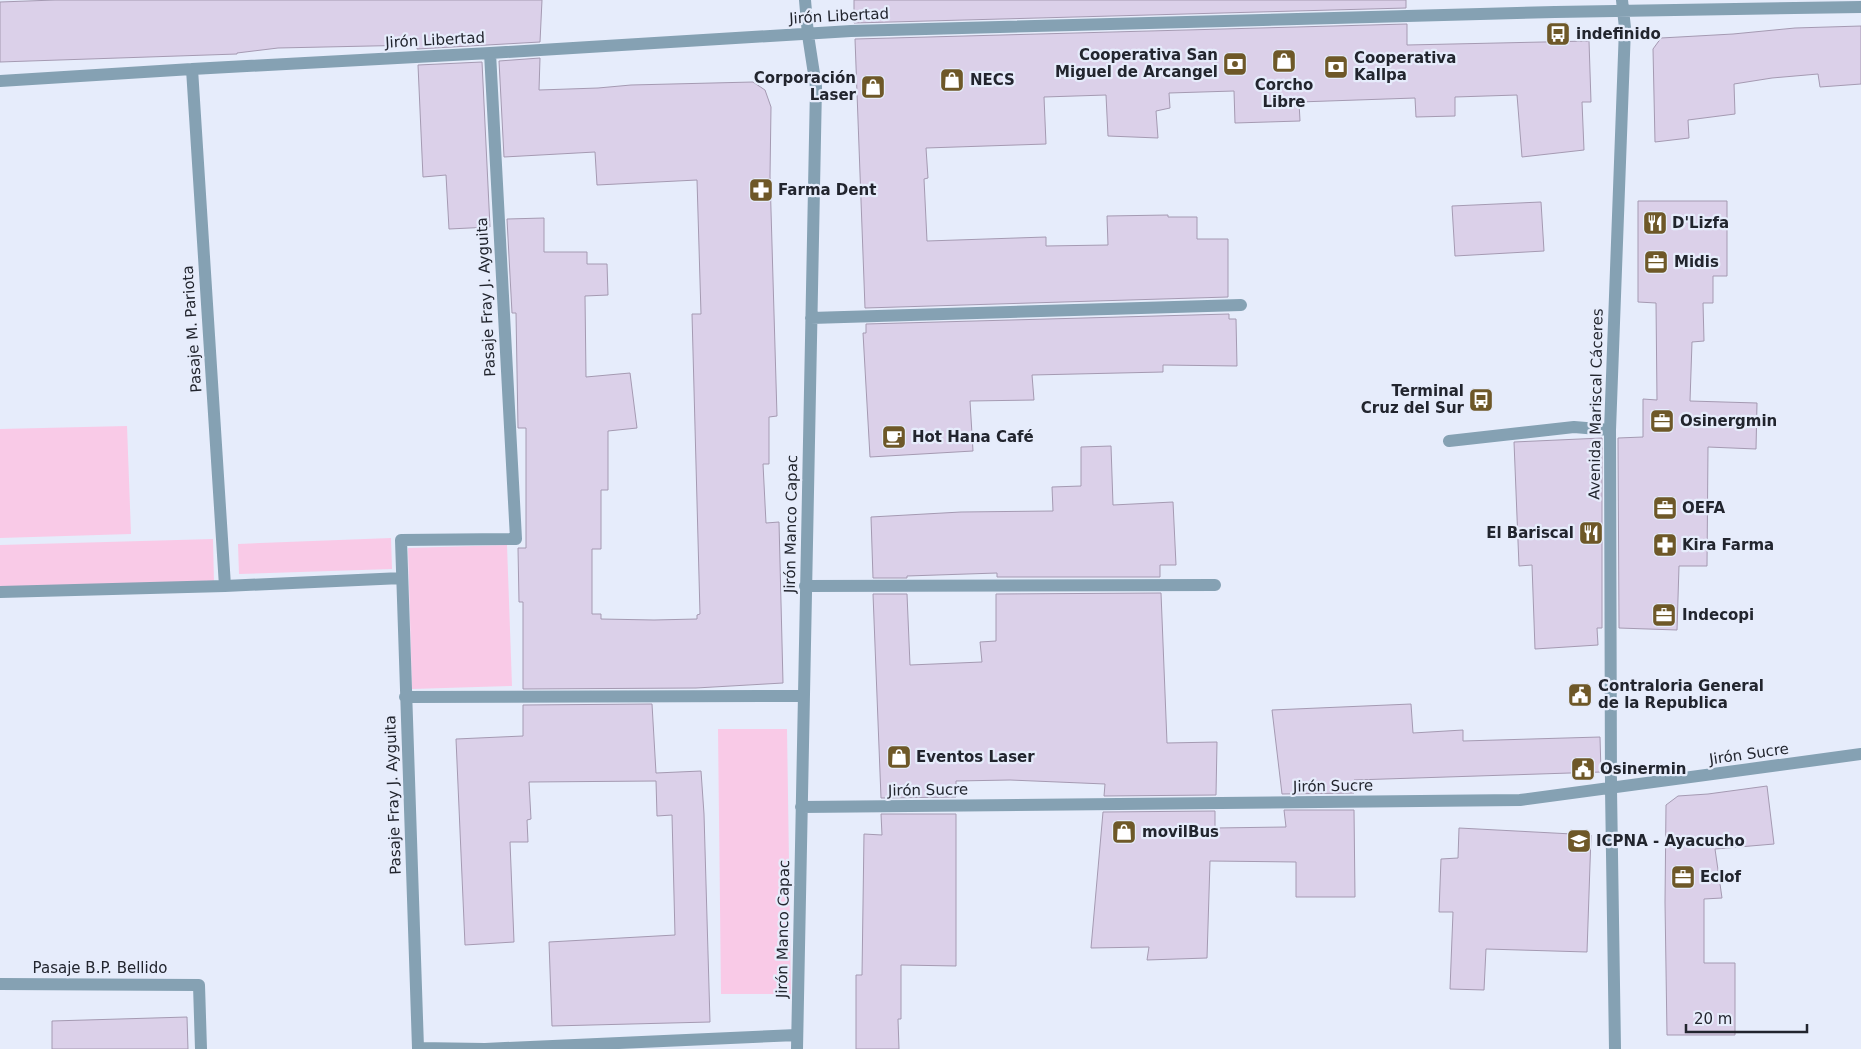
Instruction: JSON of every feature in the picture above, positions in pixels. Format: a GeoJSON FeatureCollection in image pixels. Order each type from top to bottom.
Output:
{"type":"FeatureCollection","features":[{"type":"Feature","properties":{"kind":"street","name":"Jirón Manco Capac"},"geometry":{"type":"LineString","coordinates":[[796,1049],[816,87],[805,0]]}},
{"type":"Feature","properties":{"kind":"street","name":"Jirón Libertad"},"geometry":{"type":"LineString","coordinates":[[0,82],[851,31],[1622,6],[1861,8]]}},
{"type":"Feature","properties":{"kind":"street","name":"Avenida Mariscal Cáceres"},"geometry":{"type":"LineString","coordinates":[[1615,1049],[1611,789],[1610,430],[1625,28],[1622,6]]}},
{"type":"Feature","properties":{"kind":"street","name":"Pasaje Fray J. Ayguita"},"geometry":{"type":"LineString","coordinates":[[418,1048],[401,540],[516,539],[490,53]]}},
{"type":"Feature","properties":{"kind":"street","name":"Pasaje M. Pariota"},"geometry":{"type":"LineString","coordinates":[[192,69],[225,586]]}},
{"type":"Feature","properties":{"kind":"street"},"geometry":{"type":"LineString","coordinates":[[811,318],[1242,305]]}},
{"type":"Feature","properties":{"kind":"street"},"geometry":{"type":"LineString","coordinates":[[1449,441],[1574,427],[1610,430]]}},
{"type":"Feature","properties":{"kind":"street"},"geometry":{"type":"LineString","coordinates":[[0,592],[225,586],[402,578]]}},
{"type":"Feature","properties":{"kind":"street"},"geometry":{"type":"LineString","coordinates":[[806,586],[1214,585]]}},
{"type":"Feature","properties":{"kind":"street"},"geometry":{"type":"LineString","coordinates":[[405,697],[803,696]]}},
{"type":"Feature","properties":{"kind":"street","name":"Jirón Sucre"},"geometry":{"type":"LineString","coordinates":[[801,807],[1520,800],[1861,754]]}},
{"type":"Feature","properties":{"kind":"street","name":"Pasaje B.P. Bellido"},"geometry":{"type":"LineString","coordinates":[[0,984],[199,985],[201,1049]]}},
{"type":"Feature","properties":{"kind":"street"},"geometry":{"type":"LineString","coordinates":[[418,1048],[485,1049],[797,1035]]}},
{"type":"Feature","properties":{"kind":"shaded area"},"geometry":{"type":"Polygon","coordinates":[[[127,426],[131,534],[0,538],[0,429],[127,426]]]}},
{"type":"Feature","properties":{"kind":"shaded area"},"geometry":{"type":"Polygon","coordinates":[[[391,538],[392,569],[239,574],[238,544],[391,538]]]}},
{"type":"Feature","properties":{"kind":"shaded area"},"geometry":{"type":"Polygon","coordinates":[[[213,539],[214,583],[0,588],[0,545],[213,539]]]}},
{"type":"Feature","properties":{"kind":"shaded area"},"geometry":{"type":"Polygon","coordinates":[[[507,545],[512,686],[412,689],[408,548],[507,545]]]}},
{"type":"Feature","properties":{"kind":"shaded area"},"geometry":{"type":"Polygon","coordinates":[[[718,729],[787,729],[791,994],[721,994],[718,729]]]}},
{"type":"Feature","properties":{"kind":"building"},"geometry":{"type":"Polygon","coordinates":[[[55,0],[542,0],[540,42],[417,49],[417,45],[278,48],[237,54],[0,62],[0,2],[55,0]]]}},
{"type":"Feature","properties":{"kind":"building"},"geometry":{"type":"Polygon","coordinates":[[[854,0],[1406,0],[1406,8],[854,23],[854,0]]]}},
{"type":"Feature","properties":{"kind":"building"},"geometry":{"type":"Polygon","coordinates":[[[1407,24],[1407,45],[1589,41],[1591,102],[1582,102],[1584,150],[1522,157],[1517,95],[1455,97],[1455,116],[1416,117],[1415,98],[1299,102],[1300,121],[1235,123],[1234,91],[1169,93],[1170,108],[1156,111],[1158,138],[1108,136],[1106,95],[1044,97],[1046,144],[926,148],[928,178],[924,179],[927,241],[1046,237],[1046,246],[1108,245],[1107,216],[1168,215],[1168,217],[1197,217],[1197,239],[1228,239],[1228,297],[865,308],[855,39],[1407,24]]]}},
{"type":"Feature","properties":{"kind":"building"},"geometry":{"type":"Polygon","coordinates":[[[1861,26],[1861,84],[1820,87],[1818,74],[1734,84],[1735,114],[1688,120],[1689,138],[1655,142],[1653,49],[1661,38],[1795,28],[1861,26]]]}},
{"type":"Feature","properties":{"kind":"building"},"geometry":{"type":"Polygon","coordinates":[[[540,58],[539,90],[631,85],[753,82],[765,90],[771,107],[770,176],[777,416],[769,417],[769,464],[763,464],[766,523],[779,522],[783,683],[696,688],[523,689],[523,602],[519,602],[518,548],[526,548],[526,428],[518,428],[516,313],[512,313],[507,219],[544,218],[544,252],[587,252],[587,264],[607,264],[608,295],[585,296],[586,377],[630,373],[637,428],[608,431],[608,490],[601,490],[601,549],[592,549],[592,614],[601,614],[601,619],[654,620],[697,619],[697,615],[700,614],[692,314],[701,314],[697,180],[597,185],[595,152],[504,157],[499,61],[540,58]]]}},
{"type":"Feature","properties":{"kind":"building"},"geometry":{"type":"Polygon","coordinates":[[[482,62],[490,227],[449,229],[446,175],[423,177],[418,65],[482,62]]]}},
{"type":"Feature","properties":{"kind":"building"},"geometry":{"type":"Polygon","coordinates":[[[1638,201],[1727,201],[1727,276],[1713,276],[1713,303],[1703,303],[1704,341],[1692,342],[1690,401],[1757,403],[1756,449],[1708,447],[1707,566],[1679,566],[1677,630],[1619,628],[1618,438],[1643,437],[1643,399],[1657,400],[1656,303],[1638,302],[1638,201]]]}},
{"type":"Feature","properties":{"kind":"building"},"geometry":{"type":"Polygon","coordinates":[[[1541,202],[1544,251],[1455,256],[1452,206],[1541,202]]]}},
{"type":"Feature","properties":{"kind":"building"},"geometry":{"type":"Polygon","coordinates":[[[1229,314],[1229,319],[1236,319],[1237,366],[1163,365],[1163,372],[1032,375],[1034,400],[970,401],[973,451],[870,457],[863,333],[866,333],[866,324],[1229,314]]]}},
{"type":"Feature","properties":{"kind":"building"},"geometry":{"type":"Polygon","coordinates":[[[1602,438],[1602,628],[1597,628],[1598,645],[1535,649],[1532,565],[1519,566],[1514,442],[1602,438]]]}},
{"type":"Feature","properties":{"kind":"building"},"geometry":{"type":"Polygon","coordinates":[[[1111,446],[1113,505],[1173,502],[1176,565],[1160,565],[1160,577],[997,577],[997,573],[873,578],[871,517],[961,512],[1053,511],[1052,487],[1081,486],[1081,447],[1111,446]]]}},
{"type":"Feature","properties":{"kind":"building"},"geometry":{"type":"Polygon","coordinates":[[[1161,593],[1167,743],[1217,742],[1216,795],[1104,796],[1105,784],[1010,780],[956,781],[956,797],[881,798],[873,594],[907,594],[910,665],[982,662],[980,642],[996,641],[996,594],[1161,593]]]}},
{"type":"Feature","properties":{"kind":"building"},"geometry":{"type":"Polygon","coordinates":[[[652,704],[656,773],[701,771],[710,1022],[552,1026],[549,942],[675,935],[672,815],[657,816],[656,781],[529,782],[531,819],[527,820],[528,842],[510,842],[514,942],[465,945],[456,739],[523,736],[523,705],[652,704]]]}},
{"type":"Feature","properties":{"kind":"building"},"geometry":{"type":"Polygon","coordinates":[[[1411,704],[1413,733],[1463,730],[1463,741],[1600,737],[1601,772],[1354,780],[1354,793],[1282,794],[1272,710],[1411,704]]]}},
{"type":"Feature","properties":{"kind":"building"},"geometry":{"type":"Polygon","coordinates":[[[1767,786],[1774,844],[1715,849],[1722,898],[1704,899],[1704,963],[1735,963],[1735,1035],[1667,1035],[1666,805],[1678,796],[1767,786]]]}},
{"type":"Feature","properties":{"kind":"building"},"geometry":{"type":"Polygon","coordinates":[[[1284,810],[1354,810],[1355,897],[1296,897],[1296,862],[1210,861],[1207,958],[1147,960],[1149,947],[1091,948],[1103,812],[1215,811],[1215,828],[1286,827],[1284,810]]]}},
{"type":"Feature","properties":{"kind":"building"},"geometry":{"type":"Polygon","coordinates":[[[881,814],[956,814],[956,966],[901,965],[901,1019],[898,1019],[899,1049],[856,1049],[856,975],[862,975],[864,834],[882,835],[881,814]]]}},
{"type":"Feature","properties":{"kind":"building"},"geometry":{"type":"Polygon","coordinates":[[[1459,828],[1591,835],[1587,952],[1486,949],[1484,990],[1450,989],[1453,912],[1439,912],[1441,859],[1458,858],[1459,828]]]}},
{"type":"Feature","properties":{"kind":"building"},"geometry":{"type":"Polygon","coordinates":[[[187,1017],[188,1049],[52,1049],[52,1021],[187,1017]]]}},
{"type":"Feature","properties":{"kind":"place","name":"indefinido"},"geometry":{"type":"Point","coordinates":[1558,34]}},
{"type":"Feature","properties":{"kind":"place","name":"Corcho Libre"},"geometry":{"type":"Point","coordinates":[1284,61]}},
{"type":"Feature","properties":{"kind":"place","name":"Cooperativa San Miguel de Arcangel"},"geometry":{"type":"Point","coordinates":[1235,64]}},
{"type":"Feature","properties":{"kind":"place","name":"Cooperativa Kallpa"},"geometry":{"type":"Point","coordinates":[1336,67]}},
{"type":"Feature","properties":{"kind":"place","name":"NECS"},"geometry":{"type":"Point","coordinates":[952,80]}},
{"type":"Feature","properties":{"kind":"place","name":"Corporación Laser"},"geometry":{"type":"Point","coordinates":[873,87]}},
{"type":"Feature","properties":{"kind":"place","name":"Farma Dent"},"geometry":{"type":"Point","coordinates":[761,190]}},
{"type":"Feature","properties":{"kind":"place","name":"D'Lizfa"},"geometry":{"type":"Point","coordinates":[1655,223]}},
{"type":"Feature","properties":{"kind":"place","name":"Midis"},"geometry":{"type":"Point","coordinates":[1656,262]}},
{"type":"Feature","properties":{"kind":"place","name":"Terminal Cruz del Sur"},"geometry":{"type":"Point","coordinates":[1481,400]}},
{"type":"Feature","properties":{"kind":"place","name":"Osinergmin"},"geometry":{"type":"Point","coordinates":[1662,421]}},
{"type":"Feature","properties":{"kind":"place","name":"Hot Hana Café"},"geometry":{"type":"Point","coordinates":[894,437]}},
{"type":"Feature","properties":{"kind":"place","name":"OEFA"},"geometry":{"type":"Point","coordinates":[1665,508]}},
{"type":"Feature","properties":{"kind":"place","name":"El Bariscal"},"geometry":{"type":"Point","coordinates":[1591,533]}},
{"type":"Feature","properties":{"kind":"place","name":"Kira Farma"},"geometry":{"type":"Point","coordinates":[1665,545]}},
{"type":"Feature","properties":{"kind":"place","name":"Indecopi"},"geometry":{"type":"Point","coordinates":[1664,615]}},
{"type":"Feature","properties":{"kind":"place","name":"Contraloria General de la Republica"},"geometry":{"type":"Point","coordinates":[1580,695]}},
{"type":"Feature","properties":{"kind":"place","name":"Eventos Laser"},"geometry":{"type":"Point","coordinates":[899,757]}},
{"type":"Feature","properties":{"kind":"place","name":"Osinermin"},"geometry":{"type":"Point","coordinates":[1583,769]}},
{"type":"Feature","properties":{"kind":"place","name":"movilBus"},"geometry":{"type":"Point","coordinates":[1124,832]}},
{"type":"Feature","properties":{"kind":"place","name":"ICPNA - Ayacucho"},"geometry":{"type":"Point","coordinates":[1579,841]}},
{"type":"Feature","properties":{"kind":"place","name":"Eclof"},"geometry":{"type":"Point","coordinates":[1683,877]}}]}
